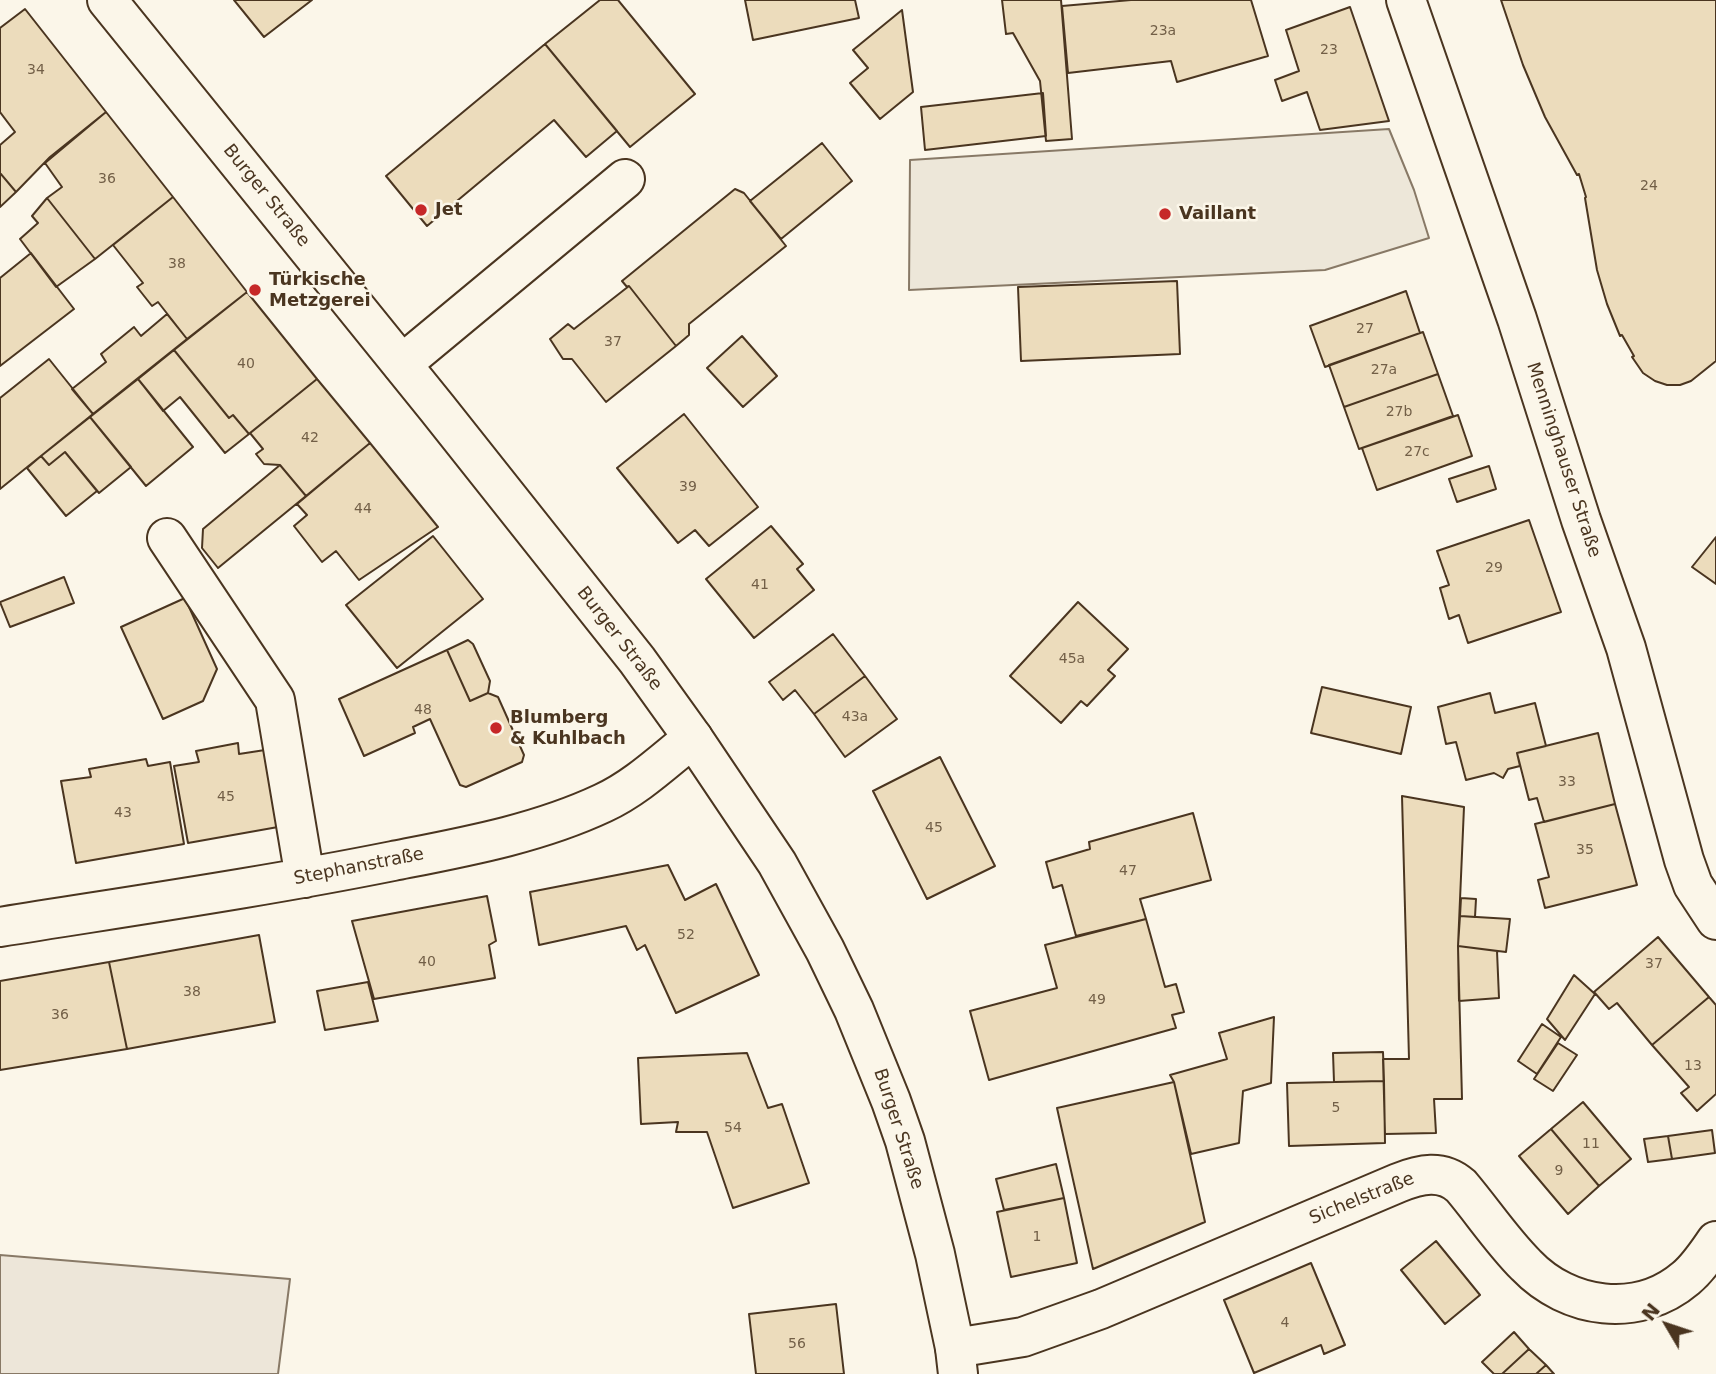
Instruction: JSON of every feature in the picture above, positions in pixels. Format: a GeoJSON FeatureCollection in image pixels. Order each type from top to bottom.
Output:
{"type":"FeatureCollection","features":[{"type":"Feature","properties":{"kind":"street","name":"Burger Straße"},"geometry":{"type":"LineString","coordinates":[[107,0],[637,660],[777,863],[825,950],[859,1023],[905,1141],[935,1254],[956,1361]]}},
{"type":"Feature","properties":{"kind":"street","name":"Menninghauser Straße"},"geometry":{"type":"LineString","coordinates":[[1406,0],[1517,318],[1581,520],[1626,648],[1684,860],[1693,885],[1716,920]]}},
{"type":"Feature","properties":{"kind":"street"},"geometry":{"type":"LineString","coordinates":[[402,365],[625,179]]}},
{"type":"Feature","properties":{"kind":"street"},"geometry":{"type":"LineString","coordinates":[[167,538],[275,700],[305,878]]}},
{"type":"Feature","properties":{"kind":"street","name":"Stephanstraße"},"geometry":{"type":"LineString","coordinates":[[0,927],[305,878],[474,844],[546,825],[604,803],[626,790],[693,738]]}},
{"type":"Feature","properties":{"kind":"street","name":"Sichelstraße"},"geometry":{"type":"LineString","coordinates":[[956,1361],[1101,1309],[1415,1176],[1429,1174],[1452,1178],[1526,1265],[1548,1283],[1573,1297],[1595,1303],[1624,1304],[1648,1300],[1666,1292],[1700,1264],[1716,1241]]}},
{"type":"Feature","properties":{"kind":"shaded area","name":"Vaillant"},"geometry":{"type":"Polygon","coordinates":[[[1389,129],[1414,190],[1429,238],[1325,270],[909,290],[910,160],[1389,129]]]}},
{"type":"Feature","properties":{"kind":"shaded area"},"geometry":{"type":"Polygon","coordinates":[[[0,1255],[290,1279],[278,1374],[0,1374],[0,1255]]]}},
{"type":"Feature","properties":{"kind":"building"},"geometry":{"type":"Polygon","coordinates":[[[234,0],[312,0],[264,37],[234,0]]]}},
{"type":"Feature","properties":{"kind":"building"},"geometry":{"type":"Polygon","coordinates":[[[600,0],[618,0],[695,94],[630,147],[545,44],[600,0]]]}},
{"type":"Feature","properties":{"kind":"building"},"geometry":{"type":"Polygon","coordinates":[[[745,0],[855,0],[859,18],[753,40],[745,0]]]}},
{"type":"Feature","properties":{"kind":"building"},"geometry":{"type":"Polygon","coordinates":[[[1002,0],[1061,0],[1072,139],[1046,141],[1040,81],[1013,33],[1006,34],[1002,0]]]}},
{"type":"Feature","properties":{"kind":"building"},"geometry":{"type":"Polygon","coordinates":[[[1131,0],[1251,0],[1268,56],[1177,82],[1171,61],[1068,73],[1062,6],[1131,0]]]}},
{"type":"Feature","properties":{"kind":"building"},"geometry":{"type":"Polygon","coordinates":[[[1501,0],[1716,0],[1716,361],[1691,381],[1680,385],[1667,385],[1655,381],[1643,373],[1622,335],[1620,336],[1597,270],[1586,197],[1579,174],[1577,175],[1545,117],[1523,65],[1501,0]]]}},
{"type":"Feature","properties":{"kind":"building"},"geometry":{"type":"Polygon","coordinates":[[[1350,7],[1389,121],[1320,130],[1307,92],[1282,101],[1275,80],[1299,71],[1286,30],[1350,7]]]}},
{"type":"Feature","properties":{"kind":"building"},"geometry":{"type":"Polygon","coordinates":[[[25,9],[106,112],[50,157],[16,192],[0,173],[0,145],[15,132],[0,112],[0,28],[25,9]]]}},
{"type":"Feature","properties":{"kind":"building"},"geometry":{"type":"Polygon","coordinates":[[[902,10],[913,92],[880,119],[850,83],[868,68],[853,50],[902,10]]]}},
{"type":"Feature","properties":{"kind":"building"},"geometry":{"type":"Polygon","coordinates":[[[545,44],[617,131],[586,157],[554,120],[427,226],[386,176],[545,44]]]}},
{"type":"Feature","properties":{"kind":"building"},"geometry":{"type":"Polygon","coordinates":[[[1043,93],[1046,136],[925,150],[921,107],[1043,93]]]}},
{"type":"Feature","properties":{"kind":"building"},"geometry":{"type":"Polygon","coordinates":[[[106,112],[173,197],[95,259],[47,198],[62,187],[45,163],[106,112]]]}},
{"type":"Feature","properties":{"kind":"building"},"geometry":{"type":"Polygon","coordinates":[[[822,143],[852,181],[781,239],[750,201],[822,143]]]}},
{"type":"Feature","properties":{"kind":"building"},"geometry":{"type":"Polygon","coordinates":[[[0,173],[16,192],[0,207],[0,173]]]}},
{"type":"Feature","properties":{"kind":"building"},"geometry":{"type":"Polygon","coordinates":[[[735,189],[744,193],[786,246],[689,324],[689,335],[676,346],[629,286],[622,281],[735,189]]]}},
{"type":"Feature","properties":{"kind":"building"},"geometry":{"type":"Polygon","coordinates":[[[173,197],[247,292],[187,339],[158,302],[152,306],[137,287],[143,283],[113,245],[173,197]]]}},
{"type":"Feature","properties":{"kind":"building"},"geometry":{"type":"Polygon","coordinates":[[[47,198],[95,259],[56,287],[20,239],[38,223],[32,216],[47,198]]]}},
{"type":"Feature","properties":{"kind":"building"},"geometry":{"type":"Polygon","coordinates":[[[31,253],[74,309],[0,366],[0,278],[31,253]]]}},
{"type":"Feature","properties":{"kind":"building"},"geometry":{"type":"Polygon","coordinates":[[[1177,281],[1180,354],[1021,361],[1018,287],[1177,281]]]}},
{"type":"Feature","properties":{"kind":"building"},"geometry":{"type":"Polygon","coordinates":[[[629,286],[676,346],[606,402],[572,359],[563,359],[550,339],[568,324],[574,329],[629,286]]]}},
{"type":"Feature","properties":{"kind":"building"},"geometry":{"type":"Polygon","coordinates":[[[1406,291],[1420,333],[1325,367],[1310,326],[1406,291]]]}},
{"type":"Feature","properties":{"kind":"building"},"geometry":{"type":"Polygon","coordinates":[[[247,292],[317,379],[249,434],[233,415],[229,418],[174,350],[247,292]]]}},
{"type":"Feature","properties":{"kind":"building"},"geometry":{"type":"Polygon","coordinates":[[[167,314],[187,339],[93,414],[72,389],[106,362],[101,354],[134,327],[141,336],[167,314]]]}},
{"type":"Feature","properties":{"kind":"building"},"geometry":{"type":"Polygon","coordinates":[[[1423,332],[1438,374],[1344,407],[1329,365],[1423,332]]]}},
{"type":"Feature","properties":{"kind":"building"},"geometry":{"type":"Polygon","coordinates":[[[742,336],[777,376],[743,407],[707,368],[742,336]]]}},
{"type":"Feature","properties":{"kind":"building"},"geometry":{"type":"Polygon","coordinates":[[[174,350],[229,418],[233,415],[249,434],[225,453],[180,397],[163,411],[138,379],[174,350]]]}},
{"type":"Feature","properties":{"kind":"building"},"geometry":{"type":"Polygon","coordinates":[[[49,359],[93,414],[0,489],[0,398],[49,359]]]}},
{"type":"Feature","properties":{"kind":"building"},"geometry":{"type":"Polygon","coordinates":[[[1438,374],[1453,416],[1359,449],[1344,407],[1438,374]]]}},
{"type":"Feature","properties":{"kind":"building"},"geometry":{"type":"Polygon","coordinates":[[[138,379],[193,447],[146,486],[90,417],[138,379]]]}},
{"type":"Feature","properties":{"kind":"building"},"geometry":{"type":"Polygon","coordinates":[[[317,379],[370,443],[306,496],[280,465],[264,464],[256,454],[263,449],[250,433],[317,379]]]}},
{"type":"Feature","properties":{"kind":"building"},"geometry":{"type":"Polygon","coordinates":[[[684,414],[758,507],[709,546],[695,530],[678,543],[617,468],[684,414]]]}},
{"type":"Feature","properties":{"kind":"building"},"geometry":{"type":"Polygon","coordinates":[[[1458,415],[1472,456],[1377,490],[1362,448],[1458,415]]]}},
{"type":"Feature","properties":{"kind":"building"},"geometry":{"type":"Polygon","coordinates":[[[90,417],[131,467],[99,493],[65,452],[49,465],[41,456],[90,417]]]}},
{"type":"Feature","properties":{"kind":"building"},"geometry":{"type":"Polygon","coordinates":[[[370,443],[438,527],[359,580],[336,551],[322,562],[294,526],[307,515],[297,504],[370,443]]]}},
{"type":"Feature","properties":{"kind":"building"},"geometry":{"type":"Polygon","coordinates":[[[65,452],[97,491],[66,516],[27,468],[41,456],[49,465],[65,452]]]}},
{"type":"Feature","properties":{"kind":"building"},"geometry":{"type":"Polygon","coordinates":[[[280,465],[306,496],[218,568],[202,548],[203,529],[280,465]]]}},
{"type":"Feature","properties":{"kind":"building"},"geometry":{"type":"Polygon","coordinates":[[[1489,466],[1496,489],[1457,502],[1449,479],[1489,466]]]}},
{"type":"Feature","properties":{"kind":"building"},"geometry":{"type":"Polygon","coordinates":[[[1529,520],[1561,612],[1468,643],[1459,615],[1449,619],[1440,588],[1449,585],[1437,551],[1529,520]]]}},
{"type":"Feature","properties":{"kind":"building"},"geometry":{"type":"Polygon","coordinates":[[[771,526],[803,564],[797,569],[814,590],[754,638],[706,579],[771,526]]]}},
{"type":"Feature","properties":{"kind":"building"},"geometry":{"type":"Polygon","coordinates":[[[433,536],[483,599],[397,668],[346,605],[433,536]]]}},
{"type":"Feature","properties":{"kind":"building"},"geometry":{"type":"Polygon","coordinates":[[[1716,537],[1716,584],[1692,567],[1716,537]]]}},
{"type":"Feature","properties":{"kind":"building"},"geometry":{"type":"Polygon","coordinates":[[[64,577],[74,603],[10,627],[0,602],[64,577]]]}},
{"type":"Feature","properties":{"kind":"building"},"geometry":{"type":"Polygon","coordinates":[[[185,598],[217,669],[203,701],[163,719],[121,627],[185,598]]]}},
{"type":"Feature","properties":{"kind":"building"},"geometry":{"type":"Polygon","coordinates":[[[1078,602],[1128,649],[1108,670],[1115,676],[1087,706],[1081,701],[1061,723],[1010,676],[1078,602]]]}},
{"type":"Feature","properties":{"kind":"building"},"geometry":{"type":"Polygon","coordinates":[[[833,634],[865,676],[814,714],[795,690],[783,700],[769,682],[833,634]]]}},
{"type":"Feature","properties":{"kind":"building"},"geometry":{"type":"Polygon","coordinates":[[[468,640],[473,644],[490,681],[488,693],[470,701],[447,650],[468,640]]]}},
{"type":"Feature","properties":{"kind":"building"},"geometry":{"type":"Polygon","coordinates":[[[447,650],[470,701],[488,693],[498,697],[524,755],[522,762],[466,787],[460,785],[430,719],[413,727],[415,733],[364,756],[339,699],[447,650]]]}},
{"type":"Feature","properties":{"kind":"building"},"geometry":{"type":"Polygon","coordinates":[[[865,676],[897,719],[845,757],[814,714],[865,676]]]}},
{"type":"Feature","properties":{"kind":"building"},"geometry":{"type":"Polygon","coordinates":[[[1322,687],[1411,707],[1401,754],[1311,733],[1322,687]]]}},
{"type":"Feature","properties":{"kind":"building"},"geometry":{"type":"Polygon","coordinates":[[[1490,693],[1495,713],[1535,703],[1546,746],[1517,753],[1520,766],[1508,769],[1503,778],[1494,773],[1466,780],[1456,742],[1446,744],[1438,707],[1490,693]]]}},
{"type":"Feature","properties":{"kind":"building"},"geometry":{"type":"Polygon","coordinates":[[[1598,733],[1615,804],[1544,822],[1537,798],[1529,800],[1517,753],[1598,733]]]}},
{"type":"Feature","properties":{"kind":"building"},"geometry":{"type":"Polygon","coordinates":[[[238,743],[239,754],[265,750],[278,827],[188,843],[174,766],[199,762],[196,751],[238,743]]]}},
{"type":"Feature","properties":{"kind":"building"},"geometry":{"type":"Polygon","coordinates":[[[940,757],[995,866],[927,899],[873,791],[940,757]]]}},
{"type":"Feature","properties":{"kind":"building"},"geometry":{"type":"Polygon","coordinates":[[[146,759],[148,766],[170,762],[184,844],[76,863],[61,781],[91,777],[89,769],[146,759]]]}},
{"type":"Feature","properties":{"kind":"building"},"geometry":{"type":"Polygon","coordinates":[[[1402,796],[1464,807],[1458,946],[1462,1099],[1434,1099],[1436,1133],[1385,1134],[1383,1059],[1409,1059],[1402,796]]]}},
{"type":"Feature","properties":{"kind":"building"},"geometry":{"type":"Polygon","coordinates":[[[1615,804],[1637,885],[1545,908],[1538,880],[1549,877],[1535,824],[1615,804]]]}},
{"type":"Feature","properties":{"kind":"building"},"geometry":{"type":"Polygon","coordinates":[[[1193,813],[1211,880],[1140,899],[1146,919],[1076,936],[1062,885],[1053,888],[1046,862],[1090,849],[1089,842],[1193,813]]]}},
{"type":"Feature","properties":{"kind":"building"},"geometry":{"type":"Polygon","coordinates":[[[668,865],[685,900],[716,884],[759,975],[676,1013],[645,945],[637,950],[626,926],[539,945],[530,892],[668,865]]]}},
{"type":"Feature","properties":{"kind":"building"},"geometry":{"type":"Polygon","coordinates":[[[487,896],[496,941],[489,945],[495,978],[374,999],[352,921],[487,896]]]}},
{"type":"Feature","properties":{"kind":"building"},"geometry":{"type":"Polygon","coordinates":[[[1461,898],[1476,899],[1475,917],[1460,916],[1461,898]]]}},
{"type":"Feature","properties":{"kind":"building"},"geometry":{"type":"Polygon","coordinates":[[[1460,916],[1510,919],[1506,952],[1458,946],[1460,916]]]}},
{"type":"Feature","properties":{"kind":"building"},"geometry":{"type":"Polygon","coordinates":[[[1146,919],[1165,987],[1176,984],[1184,1012],[1172,1015],[1176,1028],[989,1080],[970,1011],[1057,988],[1045,945],[1146,919]]]}},
{"type":"Feature","properties":{"kind":"building"},"geometry":{"type":"Polygon","coordinates":[[[259,935],[275,1022],[127,1049],[109,962],[259,935]]]}},
{"type":"Feature","properties":{"kind":"building"},"geometry":{"type":"Polygon","coordinates":[[[1658,937],[1709,997],[1652,1045],[1617,1003],[1609,1009],[1594,992],[1658,937]]]}},
{"type":"Feature","properties":{"kind":"building"},"geometry":{"type":"Polygon","coordinates":[[[1458,946],[1497,951],[1499,998],[1459,1001],[1458,946]]]}},
{"type":"Feature","properties":{"kind":"building"},"geometry":{"type":"Polygon","coordinates":[[[109,962],[127,1049],[0,1070],[0,981],[109,962]]]}},
{"type":"Feature","properties":{"kind":"building"},"geometry":{"type":"Polygon","coordinates":[[[1574,975],[1595,994],[1565,1040],[1547,1019],[1574,975]]]}},
{"type":"Feature","properties":{"kind":"building"},"geometry":{"type":"Polygon","coordinates":[[[368,982],[378,1021],[325,1030],[317,991],[368,982]]]}},
{"type":"Feature","properties":{"kind":"building"},"geometry":{"type":"Polygon","coordinates":[[[1709,997],[1716,1005],[1716,1094],[1697,1111],[1681,1093],[1689,1087],[1652,1045],[1709,997]]]}},
{"type":"Feature","properties":{"kind":"building"},"geometry":{"type":"Polygon","coordinates":[[[1274,1017],[1271,1083],[1243,1091],[1239,1143],[1191,1154],[1170,1075],[1227,1059],[1219,1033],[1274,1017]]]}},
{"type":"Feature","properties":{"kind":"building"},"geometry":{"type":"Polygon","coordinates":[[[1542,1024],[1561,1037],[1537,1074],[1518,1061],[1542,1024]]]}},
{"type":"Feature","properties":{"kind":"building"},"geometry":{"type":"Polygon","coordinates":[[[1558,1043],[1577,1055],[1553,1091],[1534,1079],[1558,1043]]]}},
{"type":"Feature","properties":{"kind":"building"},"geometry":{"type":"Polygon","coordinates":[[[1383,1052],[1384,1081],[1334,1082],[1333,1053],[1383,1052]]]}},
{"type":"Feature","properties":{"kind":"building"},"geometry":{"type":"Polygon","coordinates":[[[747,1053],[768,1108],[782,1104],[809,1183],[733,1208],[707,1132],[676,1132],[678,1122],[641,1124],[638,1058],[747,1053]]]}},
{"type":"Feature","properties":{"kind":"building"},"geometry":{"type":"Polygon","coordinates":[[[1384,1081],[1385,1143],[1289,1146],[1287,1083],[1384,1081]]]}},
{"type":"Feature","properties":{"kind":"building"},"geometry":{"type":"Polygon","coordinates":[[[1174,1082],[1205,1222],[1093,1269],[1057,1108],[1174,1082]]]}},
{"type":"Feature","properties":{"kind":"building"},"geometry":{"type":"Polygon","coordinates":[[[1583,1102],[1631,1159],[1599,1186],[1551,1129],[1583,1102]]]}},
{"type":"Feature","properties":{"kind":"building"},"geometry":{"type":"Polygon","coordinates":[[[1551,1129],[1599,1186],[1568,1214],[1519,1156],[1551,1129]]]}},
{"type":"Feature","properties":{"kind":"building"},"geometry":{"type":"Polygon","coordinates":[[[1712,1130],[1715,1153],[1672,1159],[1668,1136],[1712,1130]]]}},
{"type":"Feature","properties":{"kind":"building"},"geometry":{"type":"Polygon","coordinates":[[[1668,1136],[1672,1159],[1648,1162],[1644,1139],[1668,1136]]]}},
{"type":"Feature","properties":{"kind":"building"},"geometry":{"type":"Polygon","coordinates":[[[1056,1164],[1064,1198],[1004,1210],[996,1179],[1056,1164]]]}},
{"type":"Feature","properties":{"kind":"building"},"geometry":{"type":"Polygon","coordinates":[[[1064,1198],[1077,1263],[1011,1277],[997,1212],[1064,1198]]]}},
{"type":"Feature","properties":{"kind":"building"},"geometry":{"type":"Polygon","coordinates":[[[1436,1241],[1480,1295],[1445,1324],[1401,1270],[1436,1241]]]}},
{"type":"Feature","properties":{"kind":"building"},"geometry":{"type":"Polygon","coordinates":[[[1311,1263],[1345,1345],[1324,1354],[1321,1345],[1254,1373],[1224,1300],[1311,1263]]]}},
{"type":"Feature","properties":{"kind":"building"},"geometry":{"type":"Polygon","coordinates":[[[836,1304],[844,1374],[756,1374],[749,1314],[836,1304]]]}},
{"type":"Feature","properties":{"kind":"building"},"geometry":{"type":"Polygon","coordinates":[[[1514,1332],[1529,1349],[1502,1374],[1494,1374],[1482,1362],[1514,1332]]]}},
{"type":"Feature","properties":{"kind":"building"},"geometry":{"type":"Polygon","coordinates":[[[1529,1349],[1546,1365],[1536,1374],[1502,1374],[1529,1349]]]}},
{"type":"Feature","properties":{"kind":"building"},"geometry":{"type":"Polygon","coordinates":[[[1546,1365],[1554,1374],[1536,1374],[1546,1365]]]}},
{"type":"Feature","properties":{"kind":"place","name":"Jet"},"geometry":{"type":"Point","coordinates":[421,210]}},
{"type":"Feature","properties":{"kind":"place","name":"Vaillant"},"geometry":{"type":"Point","coordinates":[1165,214]}},
{"type":"Feature","properties":{"kind":"place","name":"Türkische Metzgerei"},"geometry":{"type":"Point","coordinates":[255,290]}},
{"type":"Feature","properties":{"kind":"place","name":"Blumberg & Kuhlbach"},"geometry":{"type":"Point","coordinates":[496,728]}}]}
